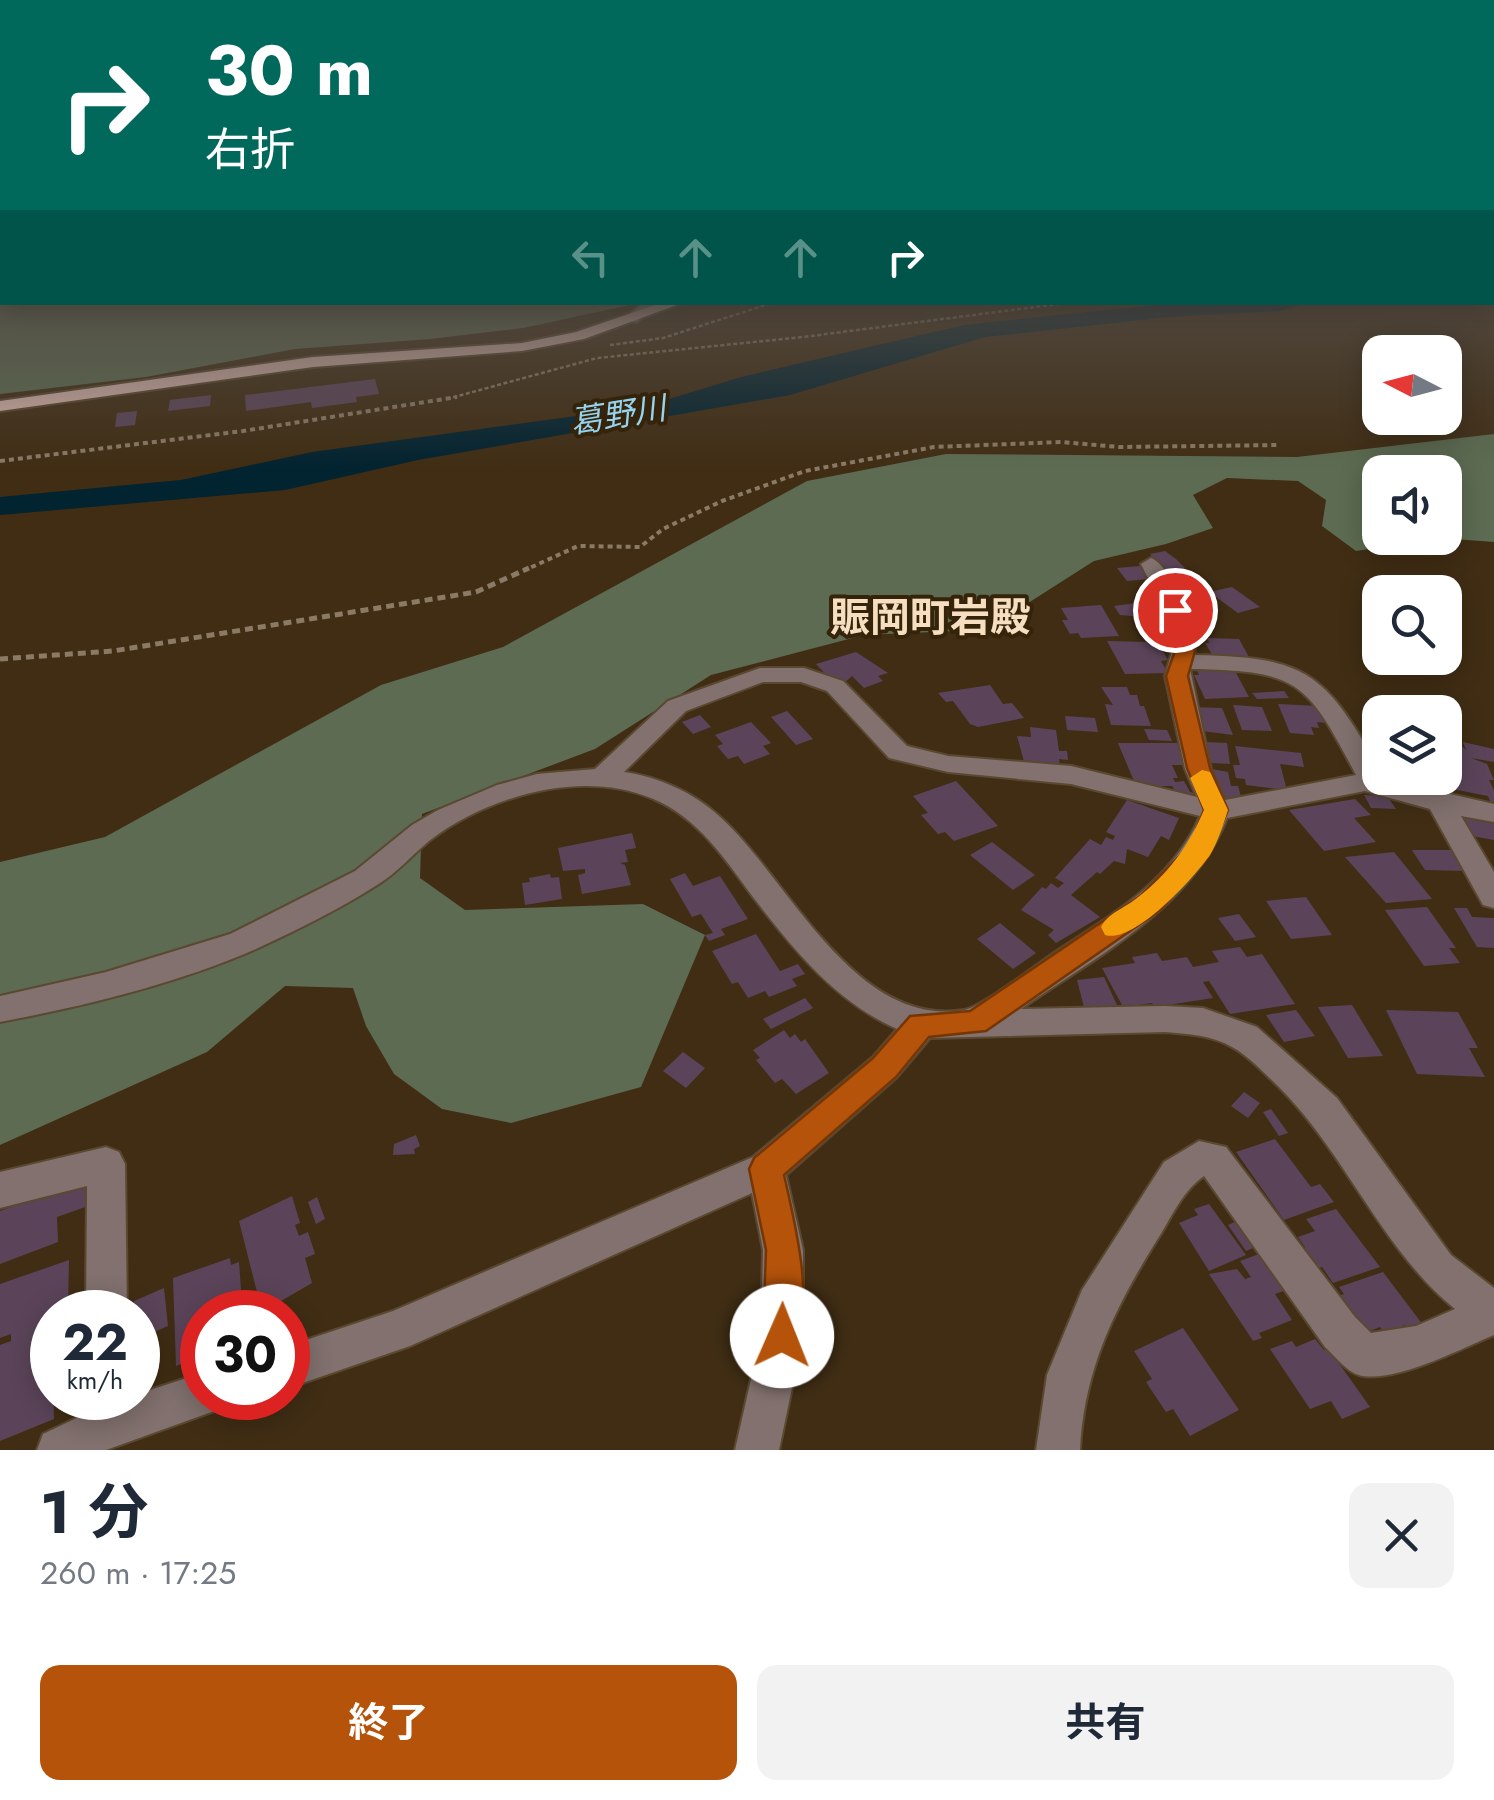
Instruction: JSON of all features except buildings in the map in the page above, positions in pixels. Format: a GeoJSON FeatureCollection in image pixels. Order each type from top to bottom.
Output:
{"type":"FeatureCollection","features":[{"type":"Feature","properties":{"kind":"main road"},"geometry":{"type":"LineString","coordinates":[[0,406],[313,362],[492,351],[589,333]]}},
{"type":"Feature","properties":{"kind":"street"},"geometry":{"type":"LineString","coordinates":[[975,1023],[1150,904],[1200,850],[1216,810],[1192,742],[1177,676],[1185,644],[1175,610],[1151,564]]}},
{"type":"Feature","properties":{"kind":"street"},"geometry":{"type":"LineString","coordinates":[[1182,662],[1256,664],[1300,676],[1328,701],[1362,762]]}},
{"type":"Feature","properties":{"kind":"street"},"geometry":{"type":"LineString","coordinates":[[603,777],[677,706],[760,675],[804,675],[836,686],[898,752],[948,764],[1071,775],[1216,810],[1362,783]]}},
{"type":"Feature","properties":{"kind":"street"},"geometry":{"type":"LineString","coordinates":[[0,1009],[63,999],[237,944],[310,910],[385,866],[419,834],[463,808],[518,788],[603,777],[661,791],[711,819],[822,960],[863,997],[921,1025],[1164,1019],[1203,1022],[1245,1037],[1324,1109],[1437,1269],[1494,1314],[1416,1347],[1364,1355],[1340,1332],[1213,1159],[1200,1158],[1176,1174],[1090,1315],[1057,1424],[1058,1450]]}},
{"type":"Feature","properties":{"kind":"street"},"geometry":{"type":"LineString","coordinates":[[1409,795],[1494,813]]}},
{"type":"Feature","properties":{"kind":"street"},"geometry":{"type":"LineString","coordinates":[[1440,804],[1494,897]]}},
{"type":"Feature","properties":{"kind":"street"},"geometry":{"type":"LineString","coordinates":[[310,1360],[395,1331],[766,1169],[884,1068],[921,1025]]}},
{"type":"Feature","properties":{"kind":"street"},"geometry":{"type":"LineString","coordinates":[[0,1190],[106,1164],[108,1290]]}},
{"type":"Feature","properties":{"kind":"street"},"geometry":{"type":"LineString","coordinates":[[756,1450],[782,1336],[784,1250],[766,1169]]}},
{"type":"Feature","properties":{"kind":"street"},"geometry":{"type":"LineString","coordinates":[[58,1450],[97,1420]]}},
{"type":"Feature","properties":{"kind":"path"},"geometry":{"type":"LineString","coordinates":[[579,336],[586,342],[630,344],[680,333]]}},
{"type":"Feature","properties":{"kind":"path"},"geometry":{"type":"LineString","coordinates":[[0,461],[243,431],[448,399],[598,358],[842,333]]}},
{"type":"Feature","properties":{"kind":"path"},"geometry":{"type":"LineString","coordinates":[[0,659],[113,651],[476,592],[578,546],[640,547],[663,530],[722,502],[805,471],[934,447],[1061,442],[1119,447],[1280,445]]}},
{"type":"Feature","properties":{"kind":"green space"},"geometry":{"type":"Polygon","coordinates":[[[0,333],[484,333],[295,349],[146,377],[0,394],[0,333]]]}},
{"type":"Feature","properties":{"kind":"green space"},"geometry":{"type":"Polygon","coordinates":[[[1494,434],[1494,542],[1462,540],[1462,455],[1362,455],[1362,550],[1356,551],[1322,526],[1326,500],[1298,481],[1227,478],[1193,495],[1213,528],[1094,561],[1014,612],[956,631],[864,635],[711,675],[595,749],[422,814],[420,878],[465,910],[643,904],[705,935],[641,1087],[511,1123],[442,1109],[394,1074],[366,1026],[353,988],[285,986],[207,1052],[0,1145],[0,862],[105,837],[381,685],[503,647],[807,481],[946,454],[1297,457],[1494,434]]]}},
{"type":"Feature","properties":{"kind":"water","name":"葛野川"},"geometry":{"type":"Polygon","coordinates":[[[931,333],[1025,333],[985,337],[790,395],[418,460],[285,490],[0,515],[0,497],[181,480],[312,452],[643,407],[741,377],[931,333]]]}},
{"type":"Feature","properties":{"kind":"slow traffic"},"geometry":{"type":"LineString","coordinates":[[1115,927],[1150,904],[1200,850],[1216,810],[1202,778]]}},
{"type":"Feature","properties":{"kind":"district","name":"賑岡町岩殿"},"geometry":{"type":"Point","coordinates":[930,617]}},
{"type":"Feature","properties":{"kind":"route"},"geometry":{"type":"LineString","coordinates":[[782,1336],[784,1250],[766,1169],[884,1068],[921,1025],[975,1023],[1150,904],[1200,850],[1216,810],[1198,768],[1177,676],[1185,644],[1175,610]]}}]}
